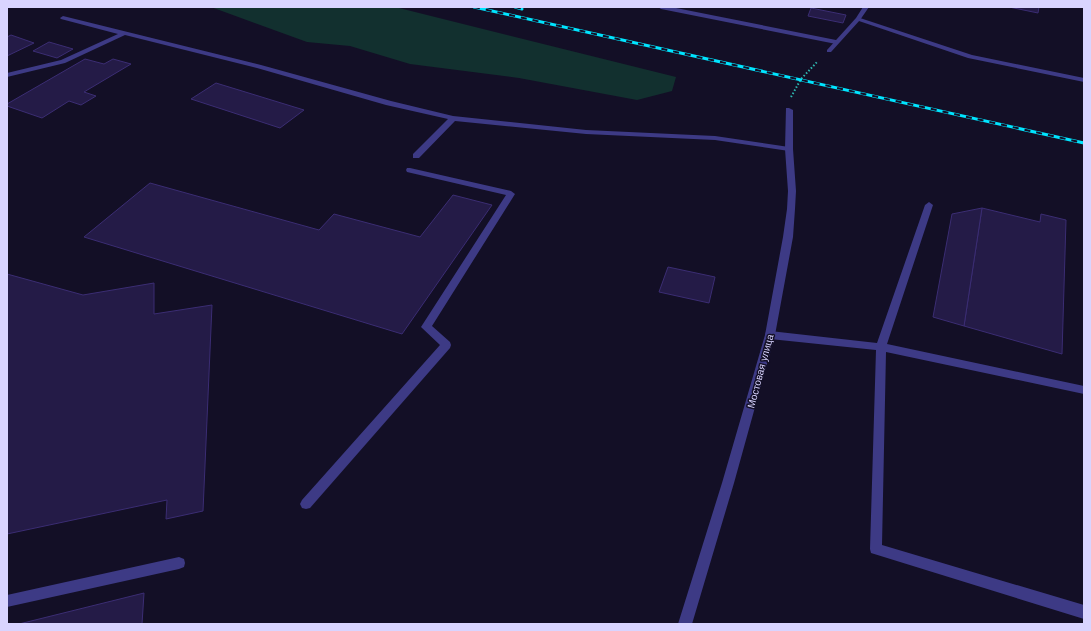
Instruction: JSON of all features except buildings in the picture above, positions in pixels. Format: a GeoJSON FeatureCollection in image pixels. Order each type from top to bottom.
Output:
{"type":"FeatureCollection","features":[{"type":"Feature","properties":{"kind":"street"},"geometry":{"type":"LineString","coordinates":[[661,7],[836,42]]}},
{"type":"Feature","properties":{"kind":"street"},"geometry":{"type":"LineString","coordinates":[[829,51],[858,19],[866,7]]}},
{"type":"Feature","properties":{"kind":"street"},"geometry":{"type":"LineString","coordinates":[[63,18],[259,66],[395,105],[454,118],[508,125],[586,132],[715,138],[788,149]]}},
{"type":"Feature","properties":{"kind":"street"},"geometry":{"type":"LineString","coordinates":[[858,19],[970,57],[1084,80]]}},
{"type":"Feature","properties":{"kind":"street"},"geometry":{"type":"LineString","coordinates":[[7,75],[63,62],[125,33]]}},
{"type":"Feature","properties":{"kind":"street","name":"Мостовая улица"},"geometry":{"type":"LineString","coordinates":[[685,624],[730,476],[770,335],[788,237],[791,209],[792,191],[788,149],[789,110]]}},
{"type":"Feature","properties":{"kind":"street"},"geometry":{"type":"LineString","coordinates":[[416,156],[454,118]]}},
{"type":"Feature","properties":{"kind":"street"},"geometry":{"type":"LineString","coordinates":[[306,504],[446,345],[426,327],[511,194],[410,170]]}},
{"type":"Feature","properties":{"kind":"street"},"geometry":{"type":"LineString","coordinates":[[929,205],[881,347],[876,549],[1084,612]]}},
{"type":"Feature","properties":{"kind":"street"},"geometry":{"type":"LineString","coordinates":[[770,335],[881,347],[1084,390]]}},
{"type":"Feature","properties":{"kind":"street"},"geometry":{"type":"LineString","coordinates":[[7,602],[179,563]]}},
{"type":"Feature","properties":{"kind":"path"},"geometry":{"type":"LineString","coordinates":[[789,110],[789,100],[801,80],[810,68],[829,51]]}},
{"type":"Feature","properties":{"kind":"green space"},"geometry":{"type":"Polygon","coordinates":[[[211,7],[395,7],[676,77],[672,91],[637,100],[519,78],[410,64],[350,46],[307,42],[211,7]]]}},
{"type":"Feature","properties":{"kind":"railway"},"geometry":{"type":"LineString","coordinates":[[474,7],[1084,143]]}},
{"type":"Feature","properties":{"kind":"railway"},"geometry":{"type":"LineString","coordinates":[[515,7],[522,9]]}}]}
